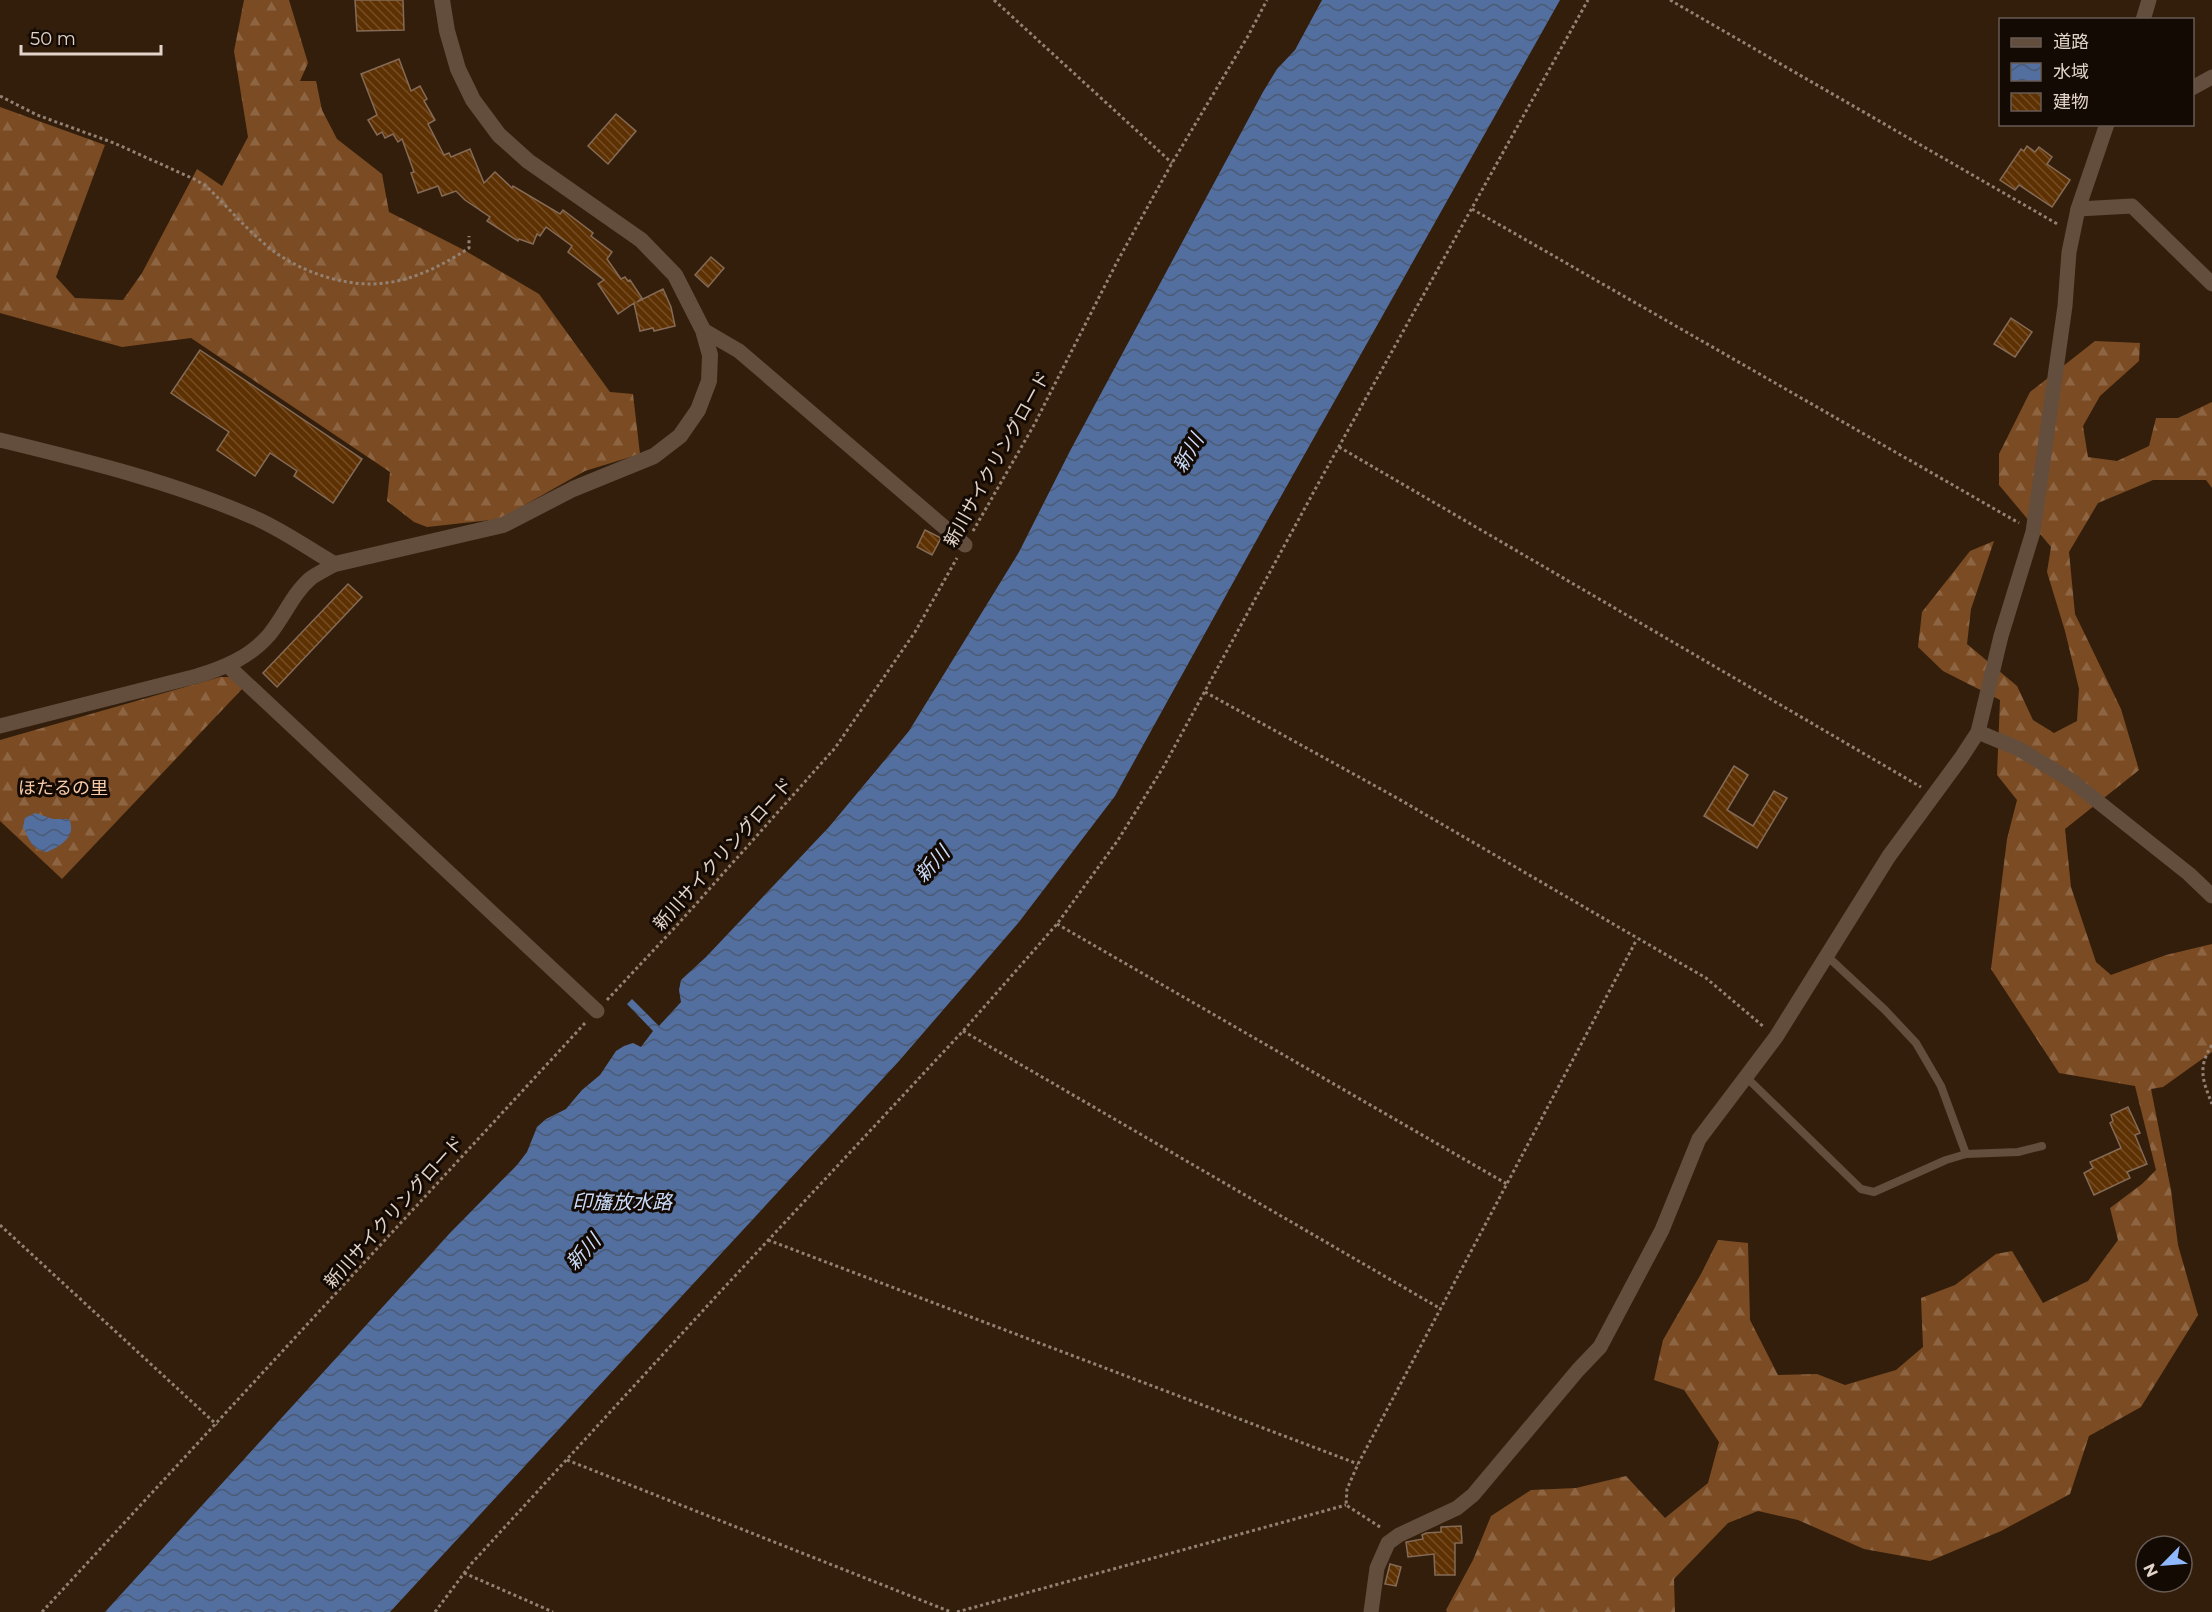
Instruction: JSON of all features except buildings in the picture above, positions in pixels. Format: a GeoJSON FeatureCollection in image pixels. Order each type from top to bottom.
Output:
{"type":"FeatureCollection","features":[{"type":"Feature","properties":{"kind":"street"},"geometry":{"type":"LineString","coordinates":[[0,726],[228,666],[255,649],[269,635],[311,578],[335,564],[504,525],[573,489],[654,456],[680,436],[698,410],[710,381],[710,355],[703,330],[675,275],[641,240],[528,161],[499,135],[473,100],[458,69],[441,0]]}},
{"type":"Feature","properties":{"kind":"street"},"geometry":{"type":"LineString","coordinates":[[2194,87],[2212,77]]}},
{"type":"Feature","properties":{"kind":"street"},"geometry":{"type":"LineString","coordinates":[[1371,1612],[1377,1568],[1388,1543],[1457,1508],[1473,1495],[1600,1347],[1662,1230],[1699,1139],[1776,1037],[1889,856],[1961,758],[1977,732],[2001,636],[2033,531],[2058,364],[2073,233],[2078,209],[2106,126]]}},
{"type":"Feature","properties":{"kind":"street"},"geometry":{"type":"LineString","coordinates":[[2078,209],[2132,206],[2212,284]]}},
{"type":"Feature","properties":{"kind":"street"},"geometry":{"type":"LineString","coordinates":[[703,330],[739,351],[965,545]]}},
{"type":"Feature","properties":{"kind":"street"},"geometry":{"type":"LineString","coordinates":[[0,440],[182,489],[257,518],[335,564]]}},
{"type":"Feature","properties":{"kind":"street"},"geometry":{"type":"LineString","coordinates":[[228,666],[597,1011]]}},
{"type":"Feature","properties":{"kind":"street"},"geometry":{"type":"LineString","coordinates":[[1977,732],[2019,749],[2072,781],[2189,874],[2212,896]]}},
{"type":"Feature","properties":{"kind":"lane"},"geometry":{"type":"LineString","coordinates":[[1827,956],[1885,1010],[1916,1043],[1941,1086],[1966,1154]]}},
{"type":"Feature","properties":{"kind":"lane"},"geometry":{"type":"LineString","coordinates":[[1745,1076],[1861,1189],[1874,1192],[1946,1160],[1966,1154],[2018,1152],[2042,1146]]}},
{"type":"Feature","properties":{"kind":"path"},"geometry":{"type":"LineString","coordinates":[[994,0],[1172,163]]}},
{"type":"Feature","properties":{"kind":"path","name":"新川サイクリングロード"},"geometry":{"type":"LineString","coordinates":[[42,1612],[687,915],[836,748],[915,632],[1034,425],[1117,262],[1172,163],[1268,0]]}},
{"type":"Feature","properties":{"kind":"path"},"geometry":{"type":"LineString","coordinates":[[435,1612],[464,1574],[567,1460],[963,1031],[1057,924],[1118,840],[1164,766],[1339,446],[1588,0]]}},
{"type":"Feature","properties":{"kind":"path"},"geometry":{"type":"LineString","coordinates":[[1670,0],[2073,233]]}},
{"type":"Feature","properties":{"kind":"path"},"geometry":{"type":"LineString","coordinates":[[0,96],[37,116],[114,143],[194,179],[206,186],[278,254],[301,267],[327,277],[360,283],[383,284],[402,280],[469,248],[469,236]]}},
{"type":"Feature","properties":{"kind":"path"},"geometry":{"type":"LineString","coordinates":[[1472,209],[2033,531]]}},
{"type":"Feature","properties":{"kind":"path"},"geometry":{"type":"LineString","coordinates":[[1339,446],[1933,794]]}},
{"type":"Feature","properties":{"kind":"path"},"geometry":{"type":"LineString","coordinates":[[1205,692],[1398,798],[1706,978],[1776,1037]]}},
{"type":"Feature","properties":{"kind":"path"},"geometry":{"type":"LineString","coordinates":[[1057,924],[1507,1184]]}},
{"type":"Feature","properties":{"kind":"path"},"geometry":{"type":"LineString","coordinates":[[1346,1505],[1347,1489],[1358,1464],[1637,939]]}},
{"type":"Feature","properties":{"kind":"path"},"geometry":{"type":"LineString","coordinates":[[963,1031],[1441,1309]]}},
{"type":"Feature","properties":{"kind":"path"},"geometry":{"type":"LineString","coordinates":[[2212,1045],[2204,1061],[2202,1078],[2212,1104]]}},
{"type":"Feature","properties":{"kind":"path"},"geometry":{"type":"LineString","coordinates":[[0,1225],[217,1425]]}},
{"type":"Feature","properties":{"kind":"path"},"geometry":{"type":"LineString","coordinates":[[768,1240],[1358,1464]]}},
{"type":"Feature","properties":{"kind":"path"},"geometry":{"type":"LineString","coordinates":[[567,1460],[951,1612]]}},
{"type":"Feature","properties":{"kind":"path"},"geometry":{"type":"LineString","coordinates":[[957,1612],[1346,1505],[1396,1537]]}},
{"type":"Feature","properties":{"kind":"path"},"geometry":{"type":"LineString","coordinates":[[464,1574],[553,1612]]}},
{"type":"Feature","properties":{"kind":"green space"},"geometry":{"type":"Polygon","coordinates":[[[244,0],[289,0],[308,63],[300,81],[316,81],[322,110],[337,139],[382,174],[389,212],[464,250],[539,294],[610,392],[633,394],[640,454],[585,471],[500,519],[427,527],[414,522],[387,501],[390,472],[191,338],[122,347],[0,313],[0,107],[105,145],[56,277],[75,298],[123,300],[142,273],[197,169],[222,186],[248,137],[234,51],[244,0]]]}},
{"type":"Feature","properties":{"kind":"green space"},"geometry":{"type":"Polygon","coordinates":[[[2095,341],[2140,343],[2139,361],[2100,396],[2083,426],[2088,457],[2117,461],[2149,446],[2156,418],[2178,418],[2212,402],[2212,488],[2206,480],[2153,480],[2098,503],[2069,552],[2075,614],[2121,709],[2139,770],[2065,829],[2071,887],[2096,962],[2111,975],[2166,955],[2212,944],[2212,1052],[2163,1087],[2151,1089],[2171,1190],[2178,1245],[2198,1315],[2141,1407],[2089,1436],[2070,1494],[2001,1531],[1930,1561],[1864,1549],[1798,1520],[1758,1511],[1728,1523],[1674,1579],[1675,1612],[1447,1612],[1473,1560],[1491,1516],[1531,1490],[1576,1488],[1626,1476],[1665,1518],[1708,1483],[1719,1442],[1684,1390],[1654,1380],[1663,1340],[1718,1240],[1748,1243],[1750,1320],[1778,1375],[1817,1374],[1845,1385],[1896,1370],[1923,1347],[1921,1298],[1955,1285],[1996,1254],[2012,1251],[2043,1303],[2088,1281],[2118,1240],[2110,1208],[2142,1184],[2156,1170],[2135,1086],[2059,1073],[1991,969],[2007,839],[2017,800],[1997,775],[2000,700],[1943,671],[1918,647],[1922,612],[1970,551],[1994,541],[1971,609],[1967,644],[2017,686],[2033,720],[2054,733],[2077,721],[2079,689],[2047,572],[2051,547],[1999,485],[1999,454],[2030,392],[2095,341]]]}},
{"type":"Feature","properties":{"kind":"green space","name":"ほたるの里"},"geometry":{"type":"Polygon","coordinates":[[[220,677],[230,677],[243,688],[62,879],[0,821],[0,740],[220,677]]]}},
{"type":"Feature","properties":{"kind":"water","name":"印旛放水路"},"geometry":{"type":"Polygon","coordinates":[[[1322,0],[1560,0],[1115,796],[1019,922],[899,1061],[390,1612],[105,1612],[450,1233],[517,1165],[527,1152],[537,1127],[546,1119],[566,1109],[582,1090],[600,1075],[616,1051],[633,1043],[641,1047],[653,1031],[627,1004],[632,999],[659,1026],[681,1002],[679,990],[681,980],[706,957],[829,827],[909,731],[1019,552],[1070,451],[1263,92],[1277,69],[1295,50],[1322,0]]]}},
{"type":"Feature","properties":{"kind":"water"},"geometry":{"type":"Polygon","coordinates":[[[35,813],[53,819],[69,819],[71,830],[66,840],[47,852],[34,846],[23,827],[25,818],[35,813]]]}},
{"type":"Feature","properties":{"kind":"water label","name":"新川"},"geometry":{"type":"Point","coordinates":[1188,453]}},
{"type":"Feature","properties":{"kind":"water label","name":"新川"},"geometry":{"type":"Point","coordinates":[932,864]}},
{"type":"Feature","properties":{"kind":"water label","name":"新川"},"geometry":{"type":"Point","coordinates":[583,1252]}}]}
